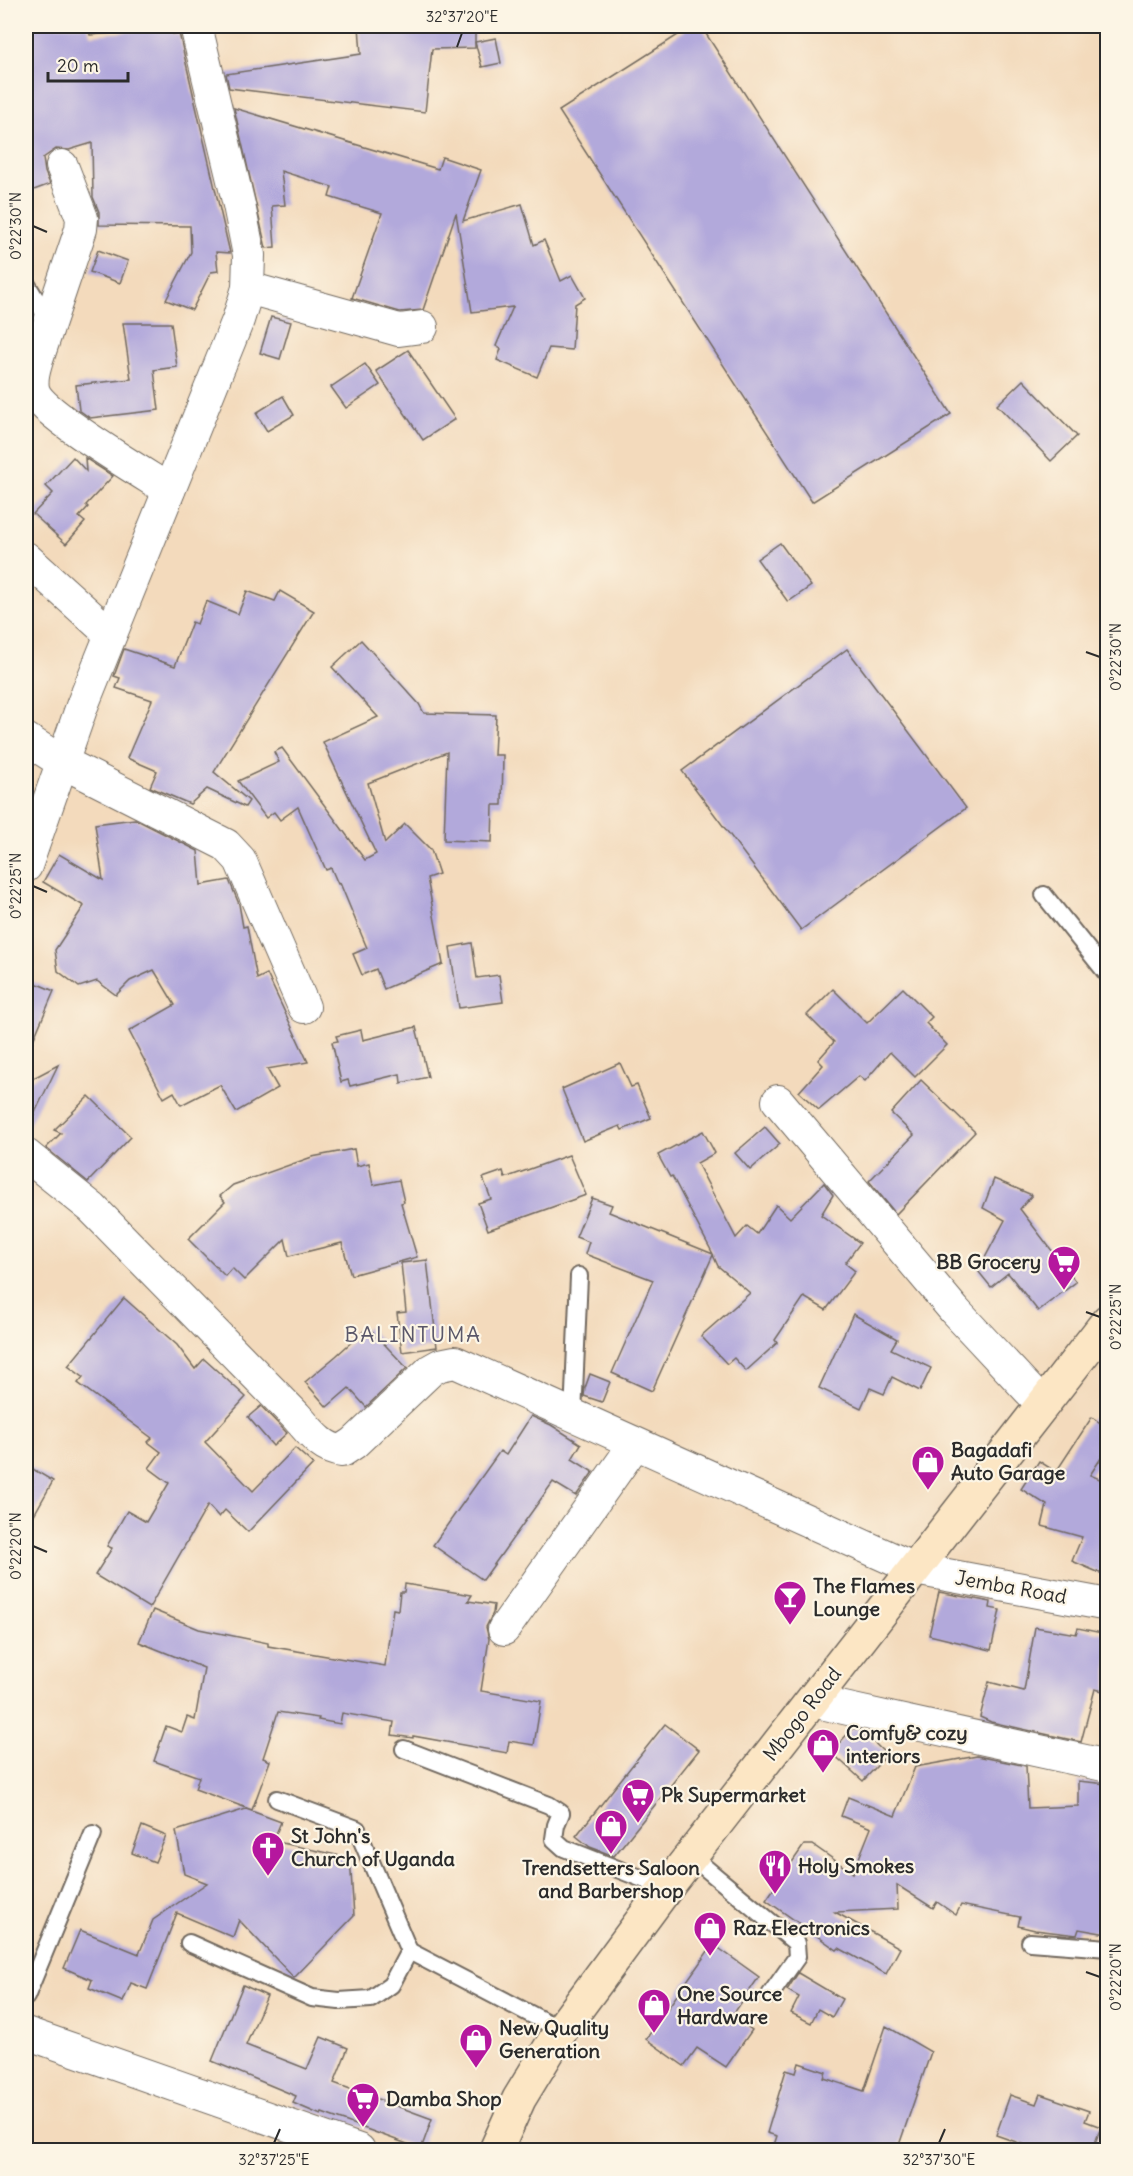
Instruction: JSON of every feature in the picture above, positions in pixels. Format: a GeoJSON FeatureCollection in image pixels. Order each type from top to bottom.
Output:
{"type":"FeatureCollection","features":[{"type":"Feature","properties":{"kind":"main road","name":"Mbogo Road"},"geometry":{"type":"LineString","coordinates":[[496,2151],[519,2099],[561,2030],[666,1888],[1107,1321]]}},
{"type":"Feature","properties":{"kind":"street"},"geometry":{"type":"LineString","coordinates":[[26,866],[110,634],[238,320],[248,288],[249,255],[196,26]]}},
{"type":"Feature","properties":{"kind":"street"},"geometry":{"type":"LineString","coordinates":[[62,166],[82,218],[81,229],[32,378],[34,393],[44,405],[64,421],[169,490]]}},
{"type":"Feature","properties":{"kind":"street"},"geometry":{"type":"LineString","coordinates":[[248,288],[399,330],[422,327]]}},
{"type":"Feature","properties":{"kind":"street"},"geometry":{"type":"LineString","coordinates":[[26,558],[110,634]]}},
{"type":"Feature","properties":{"kind":"street"},"geometry":{"type":"LineString","coordinates":[[26,739],[62,762],[226,846],[240,860],[304,1007]]}},
{"type":"Feature","properties":{"kind":"street"},"geometry":{"type":"LineString","coordinates":[[778,1101],[955,1311],[1043,1405]]}},
{"type":"Feature","properties":{"kind":"street","name":"Jemba Road"},"geometry":{"type":"LineString","coordinates":[[26,1155],[92,1208],[321,1443],[331,1450],[342,1451],[354,1443],[430,1370],[455,1362],[915,1569],[1107,1605]]}},
{"type":"Feature","properties":{"kind":"street"},"geometry":{"type":"LineString","coordinates":[[504,1629],[635,1444]]}},
{"type":"Feature","properties":{"kind":"street"},"geometry":{"type":"LineString","coordinates":[[812,1701],[1107,1766]]}},
{"type":"Feature","properties":{"kind":"street"},"geometry":{"type":"LineString","coordinates":[[26,2033],[359,2151]]}},
{"type":"Feature","properties":{"kind":"lane"},"geometry":{"type":"LineString","coordinates":[[26,283],[50,322]]}},
{"type":"Feature","properties":{"kind":"lane"},"geometry":{"type":"LineString","coordinates":[[1044,895],[1107,975]]}},
{"type":"Feature","properties":{"kind":"lane"},"geometry":{"type":"LineString","coordinates":[[573,1416],[579,1276]]}},
{"type":"Feature","properties":{"kind":"lane"},"geometry":{"type":"LineString","coordinates":[[404,1749],[549,1805],[561,1813],[554,1839],[564,1848],[666,1888]]}},
{"type":"Feature","properties":{"kind":"lane"},"geometry":{"type":"LineString","coordinates":[[277,1799],[357,1829],[409,1951],[561,2030]]}},
{"type":"Feature","properties":{"kind":"lane"},"geometry":{"type":"LineString","coordinates":[[26,1997],[93,1834]]}},
{"type":"Feature","properties":{"kind":"lane"},"geometry":{"type":"LineString","coordinates":[[691,1856],[796,1943],[797,1957],[770,1995]]}},
{"type":"Feature","properties":{"kind":"lane"},"geometry":{"type":"LineString","coordinates":[[1030,1942],[1107,1948]]}},
{"type":"Feature","properties":{"kind":"lane"},"geometry":{"type":"LineString","coordinates":[[189,1943],[312,1998],[339,2001],[371,1999],[391,1985],[409,1951]]}},
{"type":"Feature","properties":{"kind":"building"},"geometry":{"type":"Polygon","coordinates":[[[26,26],[88,26],[90,35],[140,31],[140,26],[172,26],[173,34],[179,33],[230,253],[216,252],[218,271],[211,272],[192,310],[166,300],[191,252],[190,226],[99,225],[99,212],[93,197],[92,143],[69,150],[56,149],[43,158],[50,184],[26,193],[26,26]]]}},
{"type":"Feature","properties":{"kind":"building"},"geometry":{"type":"Polygon","coordinates":[[[359,26],[475,26],[475,48],[432,49],[425,112],[229,88],[226,74],[361,54],[359,26]]]}},
{"type":"Feature","properties":{"kind":"building"},"geometry":{"type":"Polygon","coordinates":[[[692,26],[701,26],[951,414],[812,502],[559,111],[692,26]]]}},
{"type":"Feature","properties":{"kind":"building"},"geometry":{"type":"Polygon","coordinates":[[[496,38],[501,63],[482,67],[475,42],[496,38]]]}},
{"type":"Feature","properties":{"kind":"building"},"geometry":{"type":"Polygon","coordinates":[[[234,108],[438,169],[442,157],[481,170],[463,221],[522,204],[534,245],[544,240],[561,281],[572,275],[585,298],[575,304],[572,350],[549,348],[537,377],[497,360],[501,349],[496,346],[513,307],[472,312],[456,213],[423,310],[400,312],[352,298],[382,213],[329,197],[332,187],[281,171],[285,205],[272,206],[275,247],[266,248],[234,108]]]}},
{"type":"Feature","properties":{"kind":"building"},"geometry":{"type":"Polygon","coordinates":[[[98,250],[128,261],[120,283],[90,272],[98,250]]]}},
{"type":"Feature","properties":{"kind":"building"},"geometry":{"type":"Polygon","coordinates":[[[271,317],[291,322],[280,359],[260,353],[271,317]]]}},
{"type":"Feature","properties":{"kind":"building"},"geometry":{"type":"Polygon","coordinates":[[[123,323],[171,323],[177,367],[154,370],[159,410],[90,418],[79,410],[76,385],[131,379],[123,323]]]}},
{"type":"Feature","properties":{"kind":"building"},"geometry":{"type":"Polygon","coordinates":[[[408,350],[455,419],[423,440],[376,371],[408,350]]]}},
{"type":"Feature","properties":{"kind":"building"},"geometry":{"type":"Polygon","coordinates":[[[365,364],[380,385],[346,408],[331,387],[365,364]]]}},
{"type":"Feature","properties":{"kind":"building"},"geometry":{"type":"Polygon","coordinates":[[[1023,380],[1077,436],[1051,461],[997,405],[1023,380]]]}},
{"type":"Feature","properties":{"kind":"building"},"geometry":{"type":"Polygon","coordinates":[[[283,396],[294,415],[267,431],[256,413],[283,396]]]}},
{"type":"Feature","properties":{"kind":"building"},"geometry":{"type":"Polygon","coordinates":[[[73,457],[86,471],[85,458],[113,476],[86,505],[88,507],[79,517],[85,522],[66,544],[33,514],[53,493],[46,486],[73,457]]]}},
{"type":"Feature","properties":{"kind":"building"},"geometry":{"type":"Polygon","coordinates":[[[780,543],[811,586],[788,602],[757,559],[780,543]]]}},
{"type":"Feature","properties":{"kind":"building"},"geometry":{"type":"Polygon","coordinates":[[[247,591],[275,601],[280,591],[314,611],[214,772],[249,801],[245,807],[207,789],[190,804],[150,787],[157,771],[127,758],[152,700],[116,688],[120,678],[114,676],[124,649],[175,666],[192,622],[197,624],[206,601],[238,614],[247,591]]]}},
{"type":"Feature","properties":{"kind":"building"},"geometry":{"type":"Polygon","coordinates":[[[361,640],[419,704],[424,713],[496,715],[494,755],[503,755],[502,805],[493,805],[492,842],[444,840],[447,752],[368,783],[385,843],[405,824],[431,850],[439,874],[427,878],[443,964],[384,989],[376,969],[362,975],[353,954],[367,948],[340,883],[338,884],[331,868],[326,870],[298,807],[280,820],[274,812],[266,818],[238,781],[279,762],[274,752],[282,748],[365,860],[376,854],[323,742],[378,717],[332,667],[361,640]]]}},
{"type":"Feature","properties":{"kind":"building"},"geometry":{"type":"Polygon","coordinates":[[[847,649],[966,808],[801,930],[682,771],[847,649]]]}},
{"type":"Feature","properties":{"kind":"building"},"geometry":{"type":"Polygon","coordinates":[[[135,819],[198,851],[201,885],[229,880],[239,904],[243,927],[247,926],[257,979],[267,974],[308,1062],[267,1069],[278,1088],[236,1112],[220,1085],[181,1105],[174,1092],[164,1098],[129,1031],[175,1005],[154,970],[130,981],[116,995],[97,981],[79,987],[58,971],[55,950],[84,906],[43,882],[59,854],[103,880],[95,824],[135,819]]]}},
{"type":"Feature","properties":{"kind":"building"},"geometry":{"type":"Polygon","coordinates":[[[472,943],[477,978],[499,975],[503,1002],[459,1008],[450,947],[472,943]]]}},
{"type":"Feature","properties":{"kind":"building"},"geometry":{"type":"Polygon","coordinates":[[[26,979],[54,991],[26,1057],[26,979]]]}},
{"type":"Feature","properties":{"kind":"building"},"geometry":{"type":"Polygon","coordinates":[[[903,988],[932,1017],[926,1023],[947,1045],[915,1077],[890,1052],[865,1081],[859,1076],[819,1110],[799,1092],[823,1065],[818,1060],[834,1042],[807,1015],[833,989],[867,1023],[903,988]]]}},
{"type":"Feature","properties":{"kind":"building"},"geometry":{"type":"Polygon","coordinates":[[[416,1027],[428,1077],[401,1083],[400,1074],[350,1086],[348,1080],[341,1082],[332,1042],[338,1041],[336,1036],[361,1030],[363,1040],[416,1027]]]}},
{"type":"Feature","properties":{"kind":"building"},"geometry":{"type":"Polygon","coordinates":[[[620,1063],[631,1087],[637,1085],[651,1118],[622,1130],[620,1126],[583,1141],[562,1089],[620,1063]]]}},
{"type":"Feature","properties":{"kind":"building"},"geometry":{"type":"Polygon","coordinates":[[[58,1065],[26,1131],[26,1082],[58,1065]]]}},
{"type":"Feature","properties":{"kind":"building"},"geometry":{"type":"Polygon","coordinates":[[[921,1080],[975,1132],[896,1214],[869,1181],[914,1135],[891,1113],[921,1080]]]}},
{"type":"Feature","properties":{"kind":"building"},"geometry":{"type":"Polygon","coordinates":[[[89,1096],[131,1137],[88,1182],[46,1148],[61,1133],[54,1130],[89,1096]]]}},
{"type":"Feature","properties":{"kind":"building"},"geometry":{"type":"Polygon","coordinates":[[[765,1127],[780,1144],[750,1170],[735,1153],[765,1127]]]}},
{"type":"Feature","properties":{"kind":"building"},"geometry":{"type":"Polygon","coordinates":[[[703,1131],[715,1153],[697,1163],[736,1238],[747,1226],[757,1234],[776,1205],[790,1218],[824,1183],[833,1195],[821,1215],[860,1243],[845,1263],[855,1271],[826,1310],[804,1297],[775,1340],[777,1343],[746,1371],[734,1358],[727,1364],[701,1336],[750,1293],[718,1266],[713,1255],[652,1391],[612,1373],[653,1280],[585,1254],[589,1242],[576,1237],[592,1198],[612,1205],[609,1212],[713,1254],[672,1176],[670,1177],[658,1155],[703,1131]]]}},
{"type":"Feature","properties":{"kind":"building"},"geometry":{"type":"Polygon","coordinates":[[[354,1149],[357,1166],[369,1163],[373,1185],[399,1180],[404,1202],[401,1203],[417,1257],[351,1275],[342,1243],[289,1256],[285,1239],[244,1280],[232,1268],[225,1276],[188,1239],[225,1202],[220,1196],[233,1185],[312,1157],[354,1149]]]}},
{"type":"Feature","properties":{"kind":"building"},"geometry":{"type":"Polygon","coordinates":[[[569,1155],[586,1195],[488,1230],[478,1203],[491,1199],[483,1178],[503,1171],[505,1178],[569,1155]]]}},
{"type":"Feature","properties":{"kind":"building"},"geometry":{"type":"Polygon","coordinates":[[[994,1179],[1032,1195],[1020,1209],[1076,1282],[1038,1311],[1008,1273],[991,1287],[978,1271],[1005,1220],[983,1208],[994,1179]]]}},
{"type":"Feature","properties":{"kind":"building"},"geometry":{"type":"Polygon","coordinates":[[[427,1260],[437,1347],[402,1352],[397,1313],[406,1312],[401,1263],[427,1260]]]}},
{"type":"Feature","properties":{"kind":"building"},"geometry":{"type":"Polygon","coordinates":[[[124,1298],[177,1345],[195,1369],[204,1359],[246,1397],[205,1442],[253,1491],[295,1448],[313,1464],[248,1532],[225,1510],[219,1517],[208,1505],[149,1608],[95,1575],[112,1548],[107,1546],[127,1511],[146,1522],[169,1483],[149,1468],[161,1452],[148,1442],[152,1438],[78,1383],[83,1377],[68,1366],[124,1298]]]}},
{"type":"Feature","properties":{"kind":"building"},"geometry":{"type":"Polygon","coordinates":[[[853,1314],[897,1339],[891,1349],[931,1368],[920,1391],[892,1377],[884,1394],[870,1388],[861,1408],[819,1388],[853,1314]]]}},
{"type":"Feature","properties":{"kind":"building"},"geometry":{"type":"Polygon","coordinates":[[[368,1327],[407,1368],[366,1407],[349,1388],[327,1407],[305,1382],[368,1327]]]}},
{"type":"Feature","properties":{"kind":"building"},"geometry":{"type":"Polygon","coordinates":[[[590,1374],[610,1382],[602,1402],[584,1396],[590,1374]]]}},
{"type":"Feature","properties":{"kind":"building"},"geometry":{"type":"Polygon","coordinates":[[[261,1406],[287,1433],[273,1446],[248,1417],[261,1406]]]}},
{"type":"Feature","properties":{"kind":"building"},"geometry":{"type":"Polygon","coordinates":[[[531,1416],[551,1425],[581,1444],[572,1459],[593,1472],[576,1496],[553,1482],[483,1580],[433,1545],[500,1451],[506,1455],[531,1416]]]}},
{"type":"Feature","properties":{"kind":"building"},"geometry":{"type":"Polygon","coordinates":[[[1092,1417],[1107,1428],[1107,1449],[1090,1475],[1107,1482],[1107,1576],[1072,1561],[1082,1537],[1042,1526],[1047,1505],[1021,1489],[1039,1461],[1056,1472],[1092,1417]]]}},
{"type":"Feature","properties":{"kind":"building"},"geometry":{"type":"Polygon","coordinates":[[[26,1465],[53,1481],[26,1529],[26,1465]]]}},
{"type":"Feature","properties":{"kind":"building"},"geometry":{"type":"Polygon","coordinates":[[[405,1584],[472,1595],[468,1601],[494,1605],[486,1627],[489,1639],[481,1691],[541,1701],[534,1745],[509,1741],[507,1753],[413,1736],[413,1738],[392,1735],[394,1722],[342,1713],[340,1724],[318,1720],[319,1718],[278,1712],[263,1758],[270,1761],[252,1810],[195,1789],[199,1777],[154,1761],[166,1726],[182,1732],[187,1717],[195,1720],[204,1668],[139,1642],[153,1610],[199,1629],[268,1643],[268,1646],[385,1666],[393,1609],[398,1610],[400,1592],[404,1592],[405,1584]]]}},
{"type":"Feature","properties":{"kind":"building"},"geometry":{"type":"Polygon","coordinates":[[[939,1592],[991,1602],[990,1608],[1000,1610],[991,1650],[929,1635],[939,1592]]]}},
{"type":"Feature","properties":{"kind":"building"},"geometry":{"type":"Polygon","coordinates":[[[1035,1627],[1076,1634],[1078,1628],[1107,1634],[1107,1692],[1095,1689],[1081,1742],[991,1722],[980,1717],[989,1682],[1024,1691],[1035,1627]]]}},
{"type":"Feature","properties":{"kind":"building"},"geometry":{"type":"Polygon","coordinates":[[[665,1724],[699,1750],[614,1856],[590,1847],[576,1836],[665,1724]]]}},
{"type":"Feature","properties":{"kind":"building"},"geometry":{"type":"Polygon","coordinates":[[[853,1728],[861,1730],[887,1755],[863,1781],[831,1752],[853,1728]]]}},
{"type":"Feature","properties":{"kind":"building"},"geometry":{"type":"Polygon","coordinates":[[[977,1756],[1026,1766],[1028,1808],[1078,1806],[1078,1781],[1107,1784],[1107,1934],[1079,1929],[1077,1935],[1035,1930],[1018,1926],[1020,1917],[961,1905],[956,1915],[937,1902],[933,1908],[897,1885],[898,1909],[835,1912],[900,1948],[886,1974],[839,1948],[837,1950],[766,1900],[804,1845],[813,1845],[853,1873],[871,1828],[841,1816],[848,1797],[895,1816],[915,1767],[977,1756]]]}},
{"type":"Feature","properties":{"kind":"building","name":"St John's Church of Uganda"},"geometry":{"type":"Polygon","coordinates":[[[246,1809],[281,1822],[273,1841],[350,1858],[354,1916],[294,1978],[239,1920],[233,1937],[177,1913],[147,1989],[131,1983],[123,2002],[89,1988],[92,1980],[64,1968],[80,1930],[139,1954],[153,1920],[207,1883],[184,1874],[176,1831],[246,1809]]]}},
{"type":"Feature","properties":{"kind":"building"},"geometry":{"type":"Polygon","coordinates":[[[142,1826],[166,1836],[155,1862],[132,1853],[142,1826]]]}},
{"type":"Feature","properties":{"kind":"building"},"geometry":{"type":"Polygon","coordinates":[[[713,1944],[759,1977],[732,2016],[752,2030],[726,2067],[697,2048],[684,2066],[646,2039],[713,1944]]]}},
{"type":"Feature","properties":{"kind":"building"},"geometry":{"type":"Polygon","coordinates":[[[798,1973],[842,1999],[832,2017],[818,2009],[811,2023],[791,2013],[799,1997],[787,1990],[798,1973]]]}},
{"type":"Feature","properties":{"kind":"building"},"geometry":{"type":"Polygon","coordinates":[[[243,1985],[267,1996],[246,2045],[307,2069],[321,2037],[348,2048],[334,2083],[432,2119],[421,2149],[322,2113],[321,2115],[293,2103],[296,2096],[212,2061],[243,1985]]]}},
{"type":"Feature","properties":{"kind":"building"},"geometry":{"type":"Polygon","coordinates":[[[886,2026],[931,2052],[897,2151],[772,2151],[777,2136],[767,2133],[786,2070],[796,2073],[799,2063],[826,2072],[824,2078],[864,2091],[886,2026]]]}},
{"type":"Feature","properties":{"kind":"building"},"geometry":{"type":"Polygon","coordinates":[[[1040,2094],[1089,2111],[1085,2121],[1101,2127],[1092,2151],[1042,2151],[996,2135],[1010,2095],[1036,2104],[1040,2094]]]}},
{"type":"Feature","properties":{"kind":"place","name":"BB Grocery"},"geometry":{"type":"Point","coordinates":[1064,1291]}},
{"type":"Feature","properties":{"kind":"place","name":"Bagadafi Auto Garage"},"geometry":{"type":"Point","coordinates":[928,1491]}},
{"type":"Feature","properties":{"kind":"place","name":"The Flames Lounge"},"geometry":{"type":"Point","coordinates":[790,1626]}},
{"type":"Feature","properties":{"kind":"place","name":"Comfy& cozy interiors"},"geometry":{"type":"Point","coordinates":[823,1774]}},
{"type":"Feature","properties":{"kind":"place","name":"Pk Supermarket"},"geometry":{"type":"Point","coordinates":[638,1824]}},
{"type":"Feature","properties":{"kind":"place","name":"Trendsetters Saloon and Barbershop"},"geometry":{"type":"Point","coordinates":[611,1855]}},
{"type":"Feature","properties":{"kind":"place","name":"St John's Church of Uganda"},"geometry":{"type":"Point","coordinates":[268,1877]}},
{"type":"Feature","properties":{"kind":"place","name":"Holy Smokes"},"geometry":{"type":"Point","coordinates":[775,1895]}},
{"type":"Feature","properties":{"kind":"place","name":"Raz Electronics"},"geometry":{"type":"Point","coordinates":[710,1957]}},
{"type":"Feature","properties":{"kind":"place","name":"One Source Hardware"},"geometry":{"type":"Point","coordinates":[654,2034]}},
{"type":"Feature","properties":{"kind":"place","name":"New Quality Generation"},"geometry":{"type":"Point","coordinates":[476,2069]}},
{"type":"Feature","properties":{"kind":"place","name":"Damba Shop"},"geometry":{"type":"Point","coordinates":[363,2128]}},
{"type":"Feature","properties":{"kind":"district","name":"BALINTUMA"},"geometry":{"type":"Point","coordinates":[413,1334]}}]}
